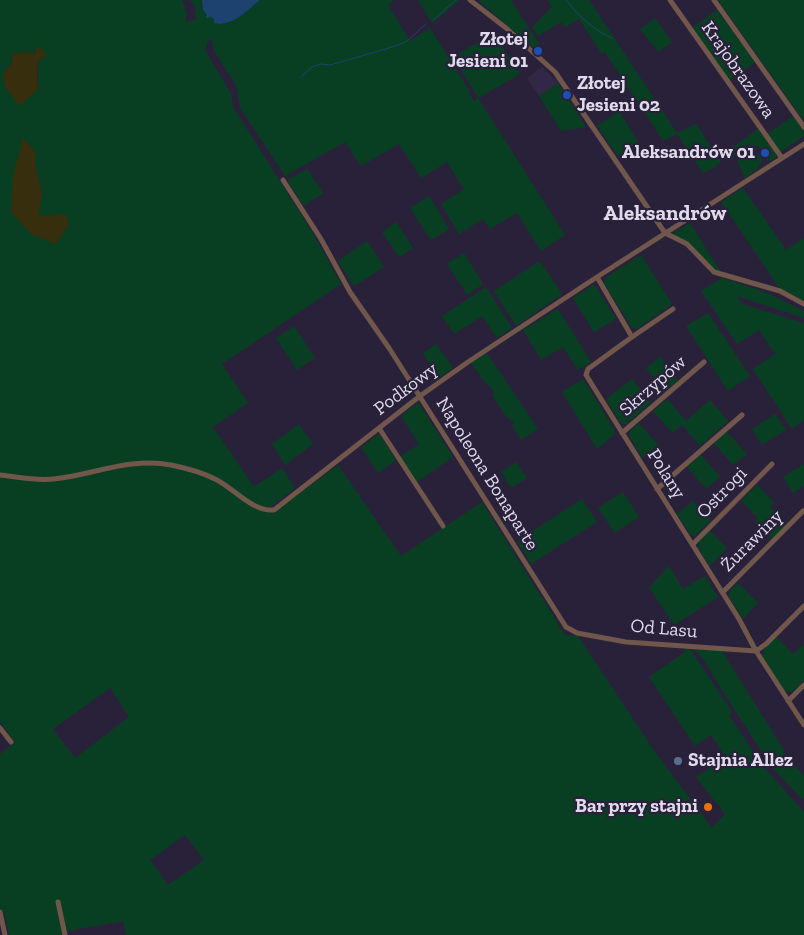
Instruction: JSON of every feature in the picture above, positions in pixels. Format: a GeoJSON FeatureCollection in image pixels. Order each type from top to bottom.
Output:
{"type":"FeatureCollection","features":[{"type":"Feature","properties":{"kind":"street"},"geometry":{"type":"LineString","coordinates":[[470,0],[506,28],[555,72],[665,233],[687,244],[714,272],[780,291],[804,304]]}},
{"type":"Feature","properties":{"kind":"street","name":"Krajobrazowa"},"geometry":{"type":"LineString","coordinates":[[670,0],[782,158]]}},
{"type":"Feature","properties":{"kind":"street"},"geometry":{"type":"LineString","coordinates":[[714,0],[804,127]]}},
{"type":"Feature","properties":{"kind":"street","name":"Podkowy"},"geometry":{"type":"LineString","coordinates":[[0,475],[49,480],[131,464],[168,464],[202,473],[229,487],[256,507],[265,511],[274,510],[420,396],[597,277],[804,144]]}},
{"type":"Feature","properties":{"kind":"street","name":"Napoleona Bonaparte"},"geometry":{"type":"LineString","coordinates":[[283,180],[350,292],[389,348],[564,625],[570,631]]}},
{"type":"Feature","properties":{"kind":"street"},"geometry":{"type":"LineString","coordinates":[[597,277],[632,337],[673,309]]}},
{"type":"Feature","properties":{"kind":"street","name":"Polany"},"geometry":{"type":"LineString","coordinates":[[632,337],[586,372],[622,433],[723,592],[756,651],[804,725]]}},
{"type":"Feature","properties":{"kind":"street","name":"Skrzypów"},"geometry":{"type":"LineString","coordinates":[[622,433],[704,362]]}},
{"type":"Feature","properties":{"kind":"street"},"geometry":{"type":"LineString","coordinates":[[657,489],[742,415]]}},
{"type":"Feature","properties":{"kind":"street"},"geometry":{"type":"LineString","coordinates":[[379,428],[443,526]]}},
{"type":"Feature","properties":{"kind":"street","name":"Ostrogi"},"geometry":{"type":"LineString","coordinates":[[693,544],[772,464]]}},
{"type":"Feature","properties":{"kind":"street","name":"Żurawiny"},"geometry":{"type":"LineString","coordinates":[[723,592],[803,511]]}},
{"type":"Feature","properties":{"kind":"street"},"geometry":{"type":"LineString","coordinates":[[756,651],[766,644],[804,606]]}},
{"type":"Feature","properties":{"kind":"street","name":"Od Lasu"},"geometry":{"type":"LineString","coordinates":[[570,631],[626,642],[756,651]]}},
{"type":"Feature","properties":{"kind":"street"},"geometry":{"type":"LineString","coordinates":[[788,701],[804,685]]}},
{"type":"Feature","properties":{"kind":"street"},"geometry":{"type":"LineString","coordinates":[[0,728],[11,742]]}},
{"type":"Feature","properties":{"kind":"street"},"geometry":{"type":"LineString","coordinates":[[58,902],[65,935]]}},
{"type":"Feature","properties":{"kind":"street"},"geometry":{"type":"LineString","coordinates":[[0,912],[4,935]]}},
{"type":"Feature","properties":{"kind":"shaded area"},"geometry":{"type":"Polygon","coordinates":[[[542,67],[558,83],[539,96],[527,78],[542,67]]]}},
{"type":"Feature","properties":{"kind":"green space"},"geometry":{"type":"Polygon","coordinates":[[[0,0],[182,0],[187,14],[186,22],[196,19],[195,5],[189,0],[202,0],[204,10],[215,19],[214,23],[221,24],[239,17],[260,0],[394,0],[388,5],[410,41],[430,28],[474,101],[478,97],[453,58],[493,32],[520,74],[478,98],[565,235],[541,251],[517,213],[490,229],[483,219],[459,234],[441,204],[464,189],[447,162],[421,178],[399,144],[361,166],[345,142],[285,176],[240,108],[237,87],[214,51],[212,39],[208,41],[205,50],[231,94],[233,107],[314,235],[341,284],[222,364],[248,403],[213,427],[254,487],[282,468],[295,488],[269,508],[272,514],[338,465],[401,556],[482,502],[565,635],[578,636],[655,752],[712,828],[725,814],[696,777],[726,757],[711,735],[695,746],[649,677],[685,652],[684,649],[690,649],[732,712],[729,715],[757,760],[804,812],[804,935],[126,935],[123,921],[68,931],[68,935],[9,935],[4,911],[0,911],[0,754],[15,742],[0,722],[0,0]],[[35,46],[36,54],[26,52],[11,54],[12,62],[3,74],[38,89],[38,60],[46,57],[35,46]],[[23,138],[38,216],[42,193],[35,165],[35,151],[23,138]],[[110,688],[53,729],[75,758],[129,717],[110,688]],[[185,835],[150,860],[168,885],[204,860],[185,835]]]}},
{"type":"Feature","properties":{"kind":"green space"},"geometry":{"type":"Polygon","coordinates":[[[418,0],[460,0],[432,23],[418,0]]]}},
{"type":"Feature","properties":{"kind":"green space"},"geometry":{"type":"Polygon","coordinates":[[[478,0],[511,0],[543,50],[544,56],[532,47],[478,0]]]}},
{"type":"Feature","properties":{"kind":"green space"},"geometry":{"type":"Polygon","coordinates":[[[547,0],[589,0],[677,133],[696,124],[721,162],[716,167],[703,173],[677,134],[663,141],[605,52],[602,54],[579,19],[565,27],[561,22],[538,36],[532,27],[552,7],[547,0]]]}},
{"type":"Feature","properties":{"kind":"green space"},"geometry":{"type":"Polygon","coordinates":[[[718,0],[804,0],[804,121],[718,0]]]}},
{"type":"Feature","properties":{"kind":"green space"},"geometry":{"type":"Polygon","coordinates":[[[717,10],[755,62],[729,81],[692,28],[717,10]]]}},
{"type":"Feature","properties":{"kind":"green space"},"geometry":{"type":"Polygon","coordinates":[[[655,18],[672,42],[658,52],[640,29],[655,18]]]}},
{"type":"Feature","properties":{"kind":"green space"},"geometry":{"type":"Polygon","coordinates":[[[558,83],[586,127],[561,131],[539,96],[558,83]]]}},
{"type":"Feature","properties":{"kind":"green space"},"geometry":{"type":"Polygon","coordinates":[[[619,111],[638,142],[618,156],[597,126],[619,111]]]}},
{"type":"Feature","properties":{"kind":"green space"},"geometry":{"type":"Polygon","coordinates":[[[793,116],[804,131],[803,137],[780,152],[767,134],[793,116]]]}},
{"type":"Feature","properties":{"kind":"green space"},"geometry":{"type":"Polygon","coordinates":[[[758,129],[776,154],[776,158],[767,160],[762,149],[752,145],[741,148],[733,159],[727,158],[724,154],[758,129]]]}},
{"type":"Feature","properties":{"kind":"green space"},"geometry":{"type":"Polygon","coordinates":[[[749,151],[757,154],[762,160],[758,168],[745,179],[738,162],[740,155],[749,151]]]}},
{"type":"Feature","properties":{"kind":"green space"},"geometry":{"type":"Polygon","coordinates":[[[307,169],[323,193],[304,206],[287,180],[307,169]]]}},
{"type":"Feature","properties":{"kind":"green space"},"geometry":{"type":"Polygon","coordinates":[[[743,188],[786,250],[804,238],[804,303],[780,289],[721,202],[743,188]]]}},
{"type":"Feature","properties":{"kind":"green space"},"geometry":{"type":"Polygon","coordinates":[[[429,196],[449,229],[431,240],[410,208],[429,196]]]}},
{"type":"Feature","properties":{"kind":"green space"},"geometry":{"type":"Polygon","coordinates":[[[396,222],[413,248],[399,257],[382,232],[396,222]]]}},
{"type":"Feature","properties":{"kind":"green space"},"geometry":{"type":"Polygon","coordinates":[[[690,223],[722,274],[709,265],[686,243],[672,234],[690,223]]]}},
{"type":"Feature","properties":{"kind":"green space"},"geometry":{"type":"Polygon","coordinates":[[[367,241],[384,267],[356,285],[352,284],[338,261],[367,241]]]}},
{"type":"Feature","properties":{"kind":"green space"},"geometry":{"type":"Polygon","coordinates":[[[464,253],[483,284],[467,295],[447,264],[464,253]]]}},
{"type":"Feature","properties":{"kind":"green space"},"geometry":{"type":"Polygon","coordinates":[[[641,255],[672,304],[637,329],[632,328],[604,283],[605,278],[641,255]]]}},
{"type":"Feature","properties":{"kind":"green space"},"geometry":{"type":"Polygon","coordinates":[[[538,262],[542,264],[562,294],[516,326],[494,291],[538,262]]]}},
{"type":"Feature","properties":{"kind":"green space"},"geometry":{"type":"Polygon","coordinates":[[[722,278],[765,292],[804,311],[804,318],[737,296],[742,304],[804,323],[804,420],[792,429],[753,369],[775,354],[759,330],[737,344],[701,291],[722,278]]]}},
{"type":"Feature","properties":{"kind":"green space"},"geometry":{"type":"Polygon","coordinates":[[[594,284],[616,319],[594,332],[573,298],[594,284]]]}},
{"type":"Feature","properties":{"kind":"green space"},"geometry":{"type":"Polygon","coordinates":[[[486,287],[512,328],[497,338],[482,316],[454,334],[442,316],[486,287]]]}},
{"type":"Feature","properties":{"kind":"green space"},"geometry":{"type":"Polygon","coordinates":[[[558,309],[591,362],[578,370],[563,347],[541,360],[523,330],[558,309]]]}},
{"type":"Feature","properties":{"kind":"green space"},"geometry":{"type":"Polygon","coordinates":[[[708,313],[750,376],[728,391],[686,326],[708,313]]]}},
{"type":"Feature","properties":{"kind":"green space"},"geometry":{"type":"Polygon","coordinates":[[[294,326],[315,358],[297,370],[276,338],[294,326]]]}},
{"type":"Feature","properties":{"kind":"green space"},"geometry":{"type":"Polygon","coordinates":[[[436,344],[453,368],[439,378],[423,353],[436,344]]]}},
{"type":"Feature","properties":{"kind":"green space"},"geometry":{"type":"Polygon","coordinates":[[[487,353],[538,429],[521,440],[512,425],[515,422],[507,418],[492,395],[494,392],[471,363],[487,353]]]}},
{"type":"Feature","properties":{"kind":"green space"},"geometry":{"type":"Polygon","coordinates":[[[660,357],[678,380],[664,392],[646,368],[660,357]]]}},
{"type":"Feature","properties":{"kind":"green space"},"geometry":{"type":"Polygon","coordinates":[[[583,379],[614,429],[614,435],[597,449],[562,392],[583,379]]]}},
{"type":"Feature","properties":{"kind":"green space"},"geometry":{"type":"Polygon","coordinates":[[[632,379],[651,403],[626,424],[621,424],[606,399],[632,379]]]}},
{"type":"Feature","properties":{"kind":"green space"},"geometry":{"type":"Polygon","coordinates":[[[667,399],[686,421],[710,400],[728,421],[700,446],[682,425],[672,433],[653,411],[667,399]]]}},
{"type":"Feature","properties":{"kind":"green space"},"geometry":{"type":"Polygon","coordinates":[[[418,402],[453,457],[417,482],[400,457],[419,444],[401,416],[418,402]]]}},
{"type":"Feature","properties":{"kind":"green space"},"geometry":{"type":"Polygon","coordinates":[[[775,414],[786,430],[762,445],[752,429],[775,414]]]}},
{"type":"Feature","properties":{"kind":"green space"},"geometry":{"type":"Polygon","coordinates":[[[639,423],[658,445],[643,458],[629,436],[630,431],[639,423]]]}},
{"type":"Feature","properties":{"kind":"green space"},"geometry":{"type":"Polygon","coordinates":[[[299,424],[313,444],[285,465],[272,444],[299,424]]]}},
{"type":"Feature","properties":{"kind":"green space"},"geometry":{"type":"Polygon","coordinates":[[[727,432],[747,454],[733,465],[714,443],[727,432]]]}},
{"type":"Feature","properties":{"kind":"green space"},"geometry":{"type":"Polygon","coordinates":[[[377,435],[380,435],[396,460],[378,473],[361,448],[377,435]]]}},
{"type":"Feature","properties":{"kind":"green space"},"geometry":{"type":"Polygon","coordinates":[[[701,455],[720,477],[706,489],[687,467],[701,455]]]}},
{"type":"Feature","properties":{"kind":"green space"},"geometry":{"type":"Polygon","coordinates":[[[516,462],[527,478],[511,488],[501,472],[516,462]]]}},
{"type":"Feature","properties":{"kind":"green space"},"geometry":{"type":"Polygon","coordinates":[[[804,464],[804,486],[793,493],[783,477],[804,464]]]}},
{"type":"Feature","properties":{"kind":"green space"},"geometry":{"type":"Polygon","coordinates":[[[757,485],[774,502],[770,507],[787,524],[772,539],[755,522],[758,518],[741,501],[757,485]]]}},
{"type":"Feature","properties":{"kind":"green space"},"geometry":{"type":"Polygon","coordinates":[[[623,492],[639,517],[615,533],[598,508],[623,492]]]}},
{"type":"Feature","properties":{"kind":"green space"},"geometry":{"type":"Polygon","coordinates":[[[582,499],[597,522],[531,564],[517,541],[582,499]]]}},
{"type":"Feature","properties":{"kind":"green space"},"geometry":{"type":"Polygon","coordinates":[[[693,501],[711,520],[695,536],[691,535],[677,514],[693,501]]]}},
{"type":"Feature","properties":{"kind":"green space"},"geometry":{"type":"Polygon","coordinates":[[[710,531],[727,548],[710,566],[698,548],[699,542],[710,531]]]}},
{"type":"Feature","properties":{"kind":"green space"},"geometry":{"type":"Polygon","coordinates":[[[669,566],[683,589],[705,576],[718,597],[674,625],[649,587],[669,566]]]}},
{"type":"Feature","properties":{"kind":"green space"},"geometry":{"type":"Polygon","coordinates":[[[738,583],[758,603],[743,619],[729,597],[729,591],[738,583]]]}},
{"type":"Feature","properties":{"kind":"green space"},"geometry":{"type":"Polygon","coordinates":[[[776,637],[793,654],[804,644],[804,680],[793,692],[783,691],[762,656],[765,648],[776,637]]]}},
{"type":"Feature","properties":{"kind":"green space"},"geometry":{"type":"Polygon","coordinates":[[[694,649],[722,651],[785,752],[783,754],[804,775],[804,798],[801,798],[771,766],[703,659],[694,649]]]}},
{"type":"Feature","properties":{"kind":"sand"},"geometry":{"type":"Polygon","coordinates":[[[35,46],[43,50],[46,57],[38,60],[38,89],[20,106],[5,87],[3,74],[12,63],[11,54],[26,52],[36,54],[35,46]]]}},
{"type":"Feature","properties":{"kind":"sand"},"geometry":{"type":"Polygon","coordinates":[[[23,138],[35,151],[35,165],[42,193],[38,216],[65,214],[69,224],[56,244],[31,234],[11,212],[13,176],[23,138]]]}},
{"type":"Feature","properties":{"kind":"water"},"geometry":{"type":"Polygon","coordinates":[[[202,0],[260,0],[239,17],[221,24],[214,23],[214,19],[211,17],[206,18],[207,15],[203,10],[202,0]]]}},
{"type":"Feature","properties":{"kind":"waterway"},"geometry":{"type":"LineString","coordinates":[[433,20],[456,0]]}},
{"type":"Feature","properties":{"kind":"waterway"},"geometry":{"type":"LineString","coordinates":[[566,0],[587,22],[612,38]]}},
{"type":"Feature","properties":{"kind":"waterway"},"geometry":{"type":"LineString","coordinates":[[301,77],[312,67],[320,64],[330,65],[406,42],[426,24]]}},
{"type":"Feature","properties":{"kind":"place","name":"Złotej Jesieni 01"},"geometry":{"type":"Point","coordinates":[538,51]}},
{"type":"Feature","properties":{"kind":"place","name":"Złotej Jesieni 02"},"geometry":{"type":"Point","coordinates":[567,95]}},
{"type":"Feature","properties":{"kind":"place","name":"Aleksandrów 01"},"geometry":{"type":"Point","coordinates":[765,153]}},
{"type":"Feature","properties":{"kind":"place","name":"Stajnia Allez"},"geometry":{"type":"Point","coordinates":[678,761]}},
{"type":"Feature","properties":{"kind":"place","name":"Bar przy stajni"},"geometry":{"type":"Point","coordinates":[708,807]}},
{"type":"Feature","properties":{"kind":"district","name":"Aleksandrów"},"geometry":{"type":"Point","coordinates":[665,214]}}]}
